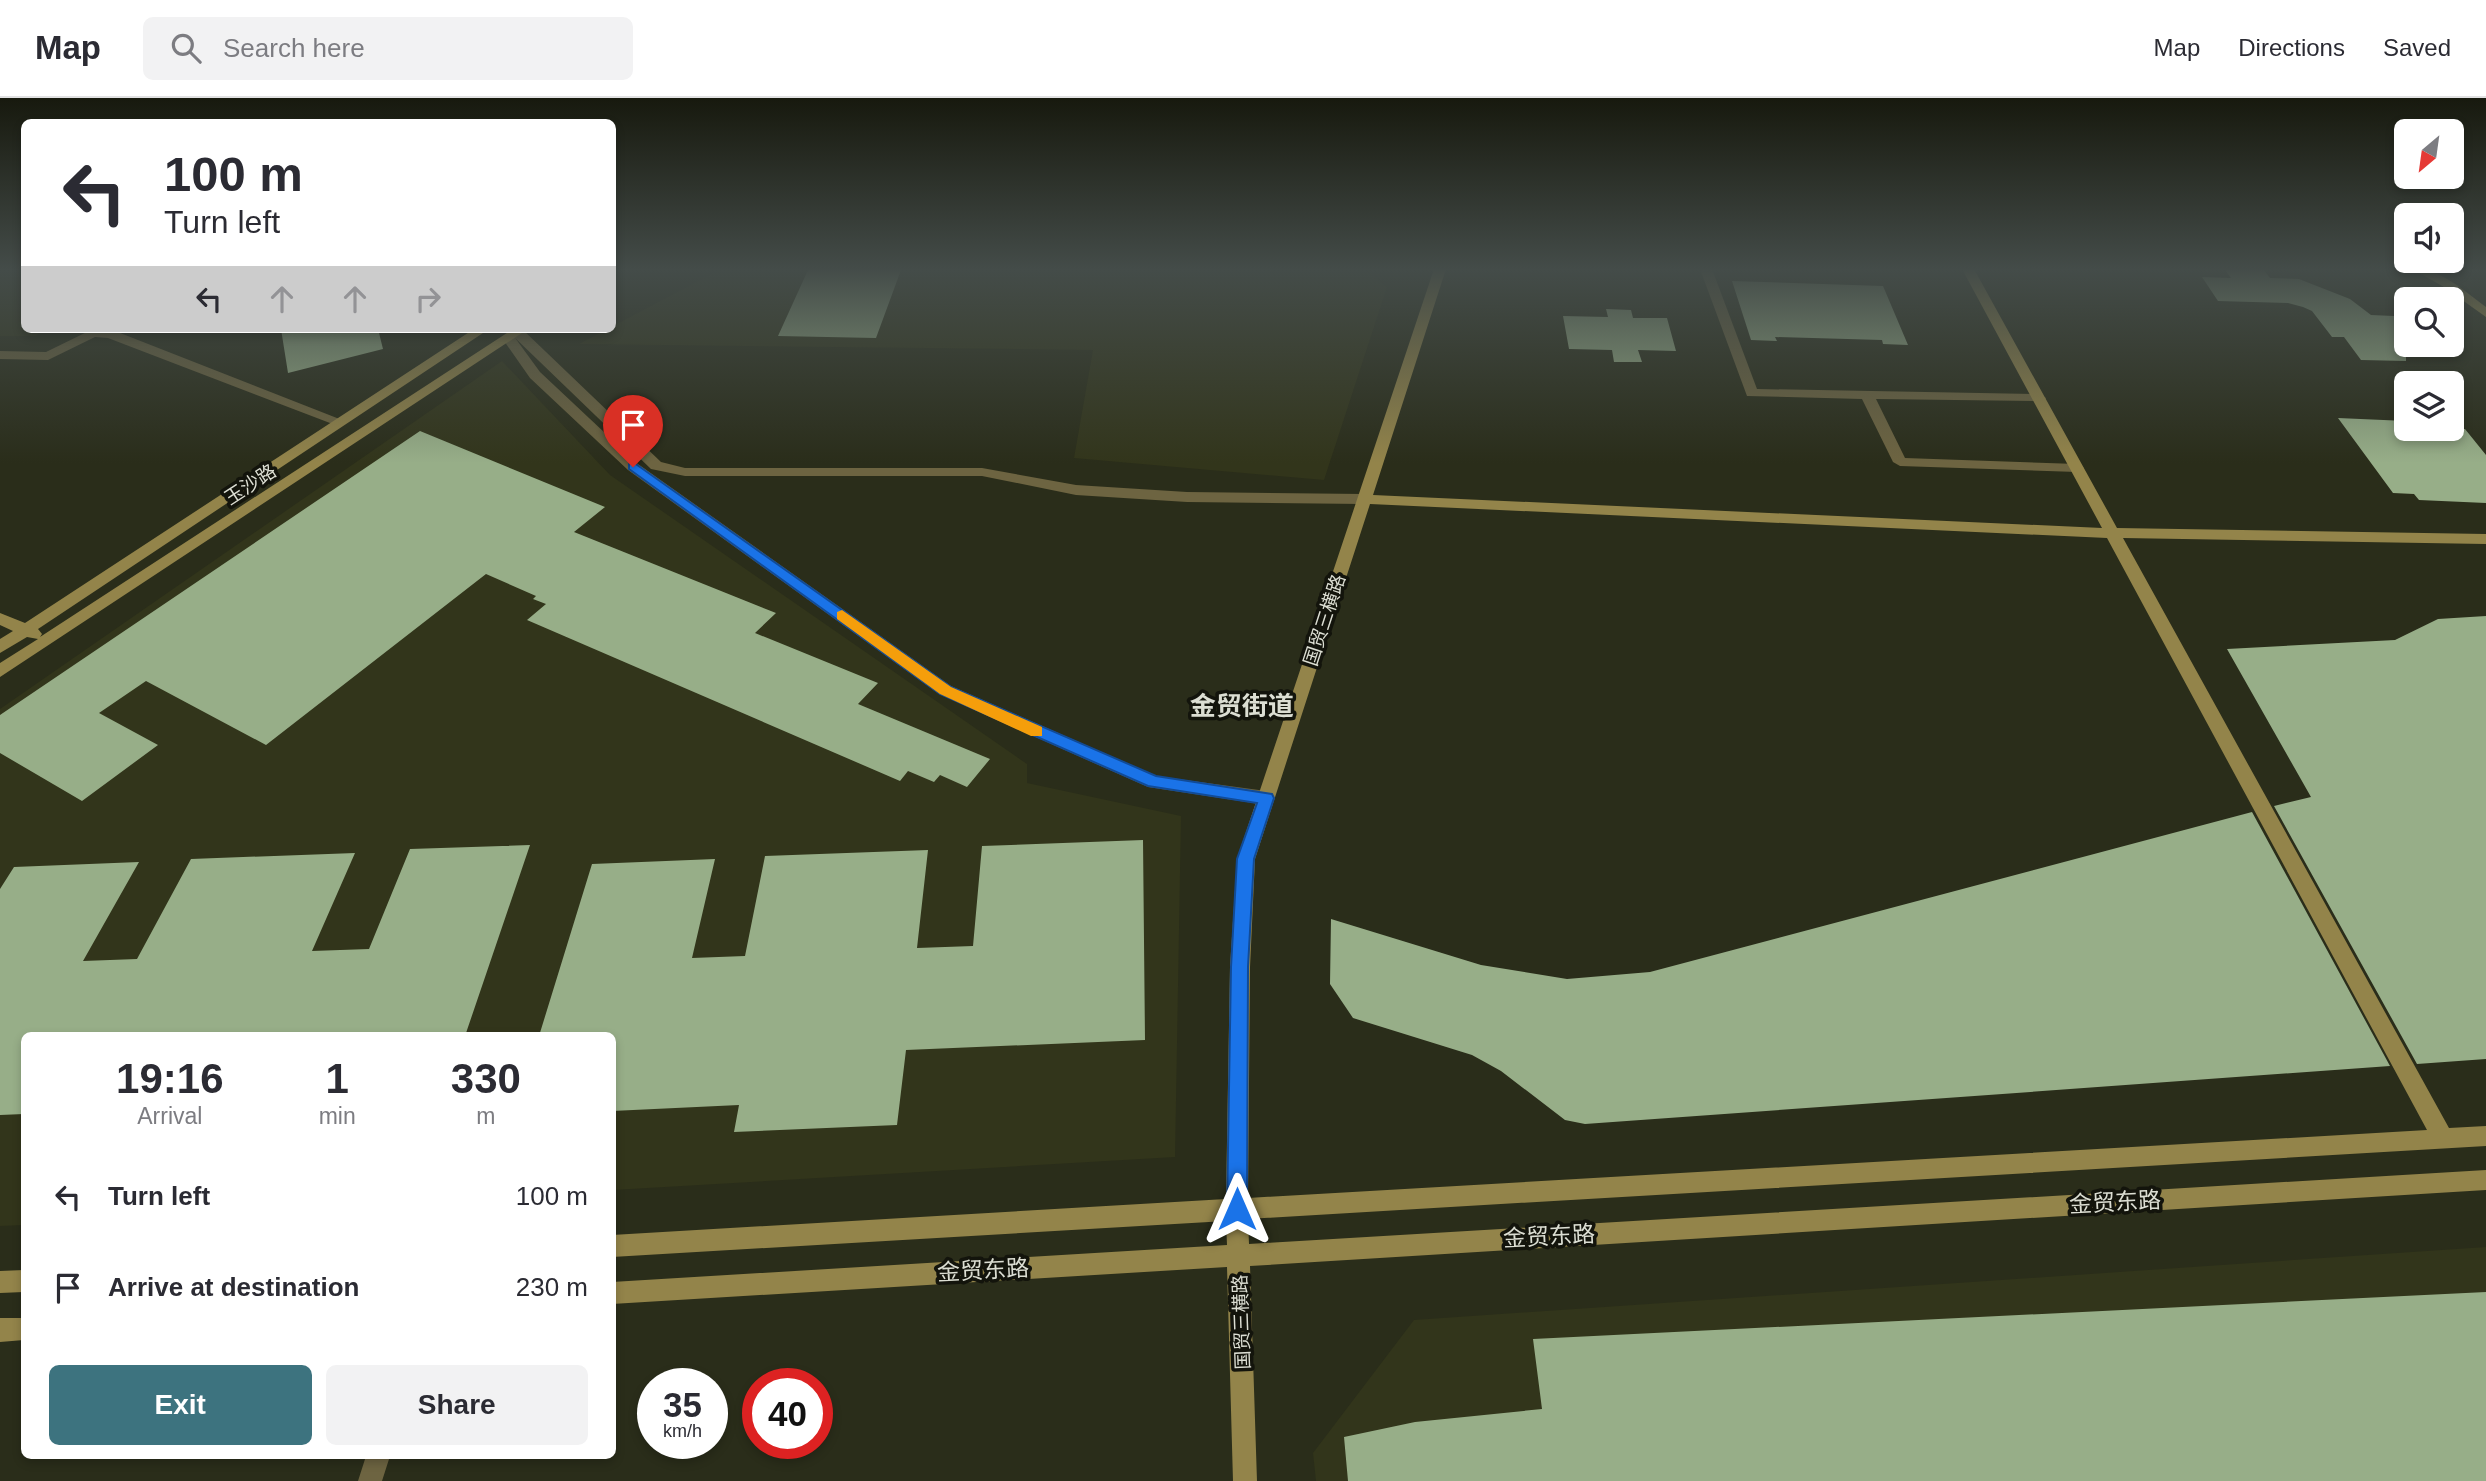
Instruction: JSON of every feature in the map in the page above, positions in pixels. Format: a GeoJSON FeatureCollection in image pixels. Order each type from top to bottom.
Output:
{"type":"FeatureCollection","features":[{"type":"Feature","properties":{"kind":"main road","name":"玉沙路"},"geometry":{"type":"LineString","coordinates":[[0,647],[476,334]]}},
{"type":"Feature","properties":{"kind":"main road","name":"玉沙路"},"geometry":{"type":"LineString","coordinates":[[0,671],[515,334]]}},
{"type":"Feature","properties":{"kind":"main road","name":"国贸三横路"},"geometry":{"type":"LineString","coordinates":[[1245,1481],[1237,1209],[1240,967],[1246,859],[1419,334]]}},
{"type":"Feature","properties":{"kind":"main road"},"geometry":{"type":"LineString","coordinates":[[2003,334],[2443,1138]]}},
{"type":"Feature","properties":{"kind":"main road"},"geometry":{"type":"LineString","coordinates":[[1364,499],[2113,533],[2486,540]]}},
{"type":"Feature","properties":{"kind":"main road"},"geometry":{"type":"LineString","coordinates":[[0,618],[47,640]]}},
{"type":"Feature","properties":{"kind":"main road"},"geometry":{"type":"LineString","coordinates":[[616,1246],[2486,1136]]}},
{"type":"Feature","properties":{"kind":"main road","name":"金贸东路"},"geometry":{"type":"LineString","coordinates":[[616,1293],[2486,1180]]}},
{"type":"Feature","properties":{"kind":"main road"},"geometry":{"type":"LineString","coordinates":[[0,1282],[21,1281]]}},
{"type":"Feature","properties":{"kind":"main road"},"geometry":{"type":"LineString","coordinates":[[0,1330],[21,1329]]}},
{"type":"Feature","properties":{"kind":"street"},"geometry":{"type":"LineString","coordinates":[[0,355],[48,356],[92,334]]}},
{"type":"Feature","properties":{"kind":"street"},"geometry":{"type":"LineString","coordinates":[[109,334],[335,420]]}},
{"type":"Feature","properties":{"kind":"street"},"geometry":{"type":"LineString","coordinates":[[516,334],[536,375],[633,467],[945,691],[1154,782],[1266,798]]}},
{"type":"Feature","properties":{"kind":"street"},"geometry":{"type":"LineString","coordinates":[[517,334],[656,466],[685,472],[982,472],[1076,490],[1187,497],[1364,499]]}},
{"type":"Feature","properties":{"kind":"street"},"geometry":{"type":"LineString","coordinates":[[1730,334],[1752,393],[2039,398]]}},
{"type":"Feature","properties":{"kind":"street"},"geometry":{"type":"LineString","coordinates":[[1867,395],[1900,462],[2077,468]]}},
{"type":"Feature","properties":{"kind":"street"},"geometry":{"type":"LineString","coordinates":[[370,1481],[377,1459]]}},
{"type":"Feature","properties":{"kind":"shaded area"},"geometry":{"type":"Polygon","coordinates":[[[0,334],[38,334],[36,336],[0,336],[0,334]]]}},
{"type":"Feature","properties":{"kind":"shaded area"},"geometry":{"type":"Polygon","coordinates":[[[599,334],[1372,334],[1324,480],[1074,458],[1093,350],[579,344],[599,334]]]}},
{"type":"Feature","properties":{"kind":"shaded area"},"geometry":{"type":"Polygon","coordinates":[[[502,361],[610,475],[1027,764],[1027,783],[1181,816],[1175,1157],[616,1190],[616,1032],[21,1032],[21,1225],[0,1226],[0,709],[502,361]]]}},
{"type":"Feature","properties":{"kind":"shaded area"},"geometry":{"type":"Polygon","coordinates":[[[2486,1247],[2486,1481],[1316,1481],[1313,1453],[1414,1320],[2486,1247]]]}},
{"type":"Feature","properties":{"kind":"building"},"geometry":{"type":"Polygon","coordinates":[[[282,334],[379,334],[383,349],[288,373],[282,334]]]}},
{"type":"Feature","properties":{"kind":"building"},"geometry":{"type":"Polygon","coordinates":[[[779,334],[878,334],[876,338],[778,336],[779,334]]]}},
{"type":"Feature","properties":{"kind":"building"},"geometry":{"type":"Polygon","coordinates":[[[1566,334],[1671,334],[1676,351],[1638,350],[1642,362],[1614,362],[1612,350],[1569,349],[1566,334]]]}},
{"type":"Feature","properties":{"kind":"building"},"geometry":{"type":"Polygon","coordinates":[[[1749,334],[1903,334],[1908,345],[1883,344],[1882,340],[1775,337],[1777,341],[1751,340],[1749,334]]]}},
{"type":"Feature","properties":{"kind":"building"},"geometry":{"type":"Polygon","coordinates":[[[2329,334],[2394,334],[2394,357],[2406,357],[2406,361],[2361,360],[2344,337],[2332,337],[2329,334]]]}},
{"type":"Feature","properties":{"kind":"building"},"geometry":{"type":"Polygon","coordinates":[[[2338,418],[2394,420],[2394,441],[2464,441],[2465,429],[2486,455],[2486,503],[2419,500],[2414,494],[2393,493],[2338,418]]]}},
{"type":"Feature","properties":{"kind":"building"},"geometry":{"type":"Polygon","coordinates":[[[420,431],[605,507],[574,532],[776,613],[755,633],[878,683],[858,704],[990,759],[967,787],[940,775],[934,782],[908,771],[900,781],[527,620],[546,604],[533,599],[536,596],[486,574],[266,745],[146,681],[99,713],[158,745],[82,801],[0,753],[0,715],[420,431]]]}},
{"type":"Feature","properties":{"kind":"building"},"geometry":{"type":"Polygon","coordinates":[[[2486,616],[2486,1059],[2417,1064],[2274,806],[2311,797],[2227,649],[2395,640],[2438,619],[2486,616]]]}},
{"type":"Feature","properties":{"kind":"building"},"geometry":{"type":"Polygon","coordinates":[[[2252,812],[2390,1066],[1585,1124],[1565,1120],[1501,1071],[1472,1055],[1353,1018],[1330,984],[1331,919],[1481,965],[1567,979],[1650,972],[2252,812]]]}},
{"type":"Feature","properties":{"kind":"building"},"geometry":{"type":"Polygon","coordinates":[[[1143,840],[1145,1040],[906,1050],[897,1125],[734,1132],[739,1105],[616,1111],[616,1032],[540,1032],[592,864],[715,859],[692,958],[745,956],[765,856],[928,850],[917,948],[973,946],[982,846],[1143,840]]]}},
{"type":"Feature","properties":{"kind":"building"},"geometry":{"type":"Polygon","coordinates":[[[530,845],[466,1032],[21,1032],[21,1114],[0,1115],[0,889],[14,867],[139,862],[83,961],[137,959],[191,859],[355,853],[312,951],[369,949],[410,849],[530,845]]]}},
{"type":"Feature","properties":{"kind":"building"},"geometry":{"type":"Polygon","coordinates":[[[2486,1292],[2486,1481],[1348,1481],[1344,1437],[1415,1422],[1542,1409],[1533,1339],[2486,1292]]]}},
{"type":"Feature","properties":{"kind":"slow traffic"},"geometry":{"type":"LineString","coordinates":[[842,615],[945,691],[1037,732]]}},
{"type":"Feature","properties":{"kind":"district","name":"金贸街道"},"geometry":{"type":"Point","coordinates":[1242,706]}},
{"type":"Feature","properties":{"kind":"route"},"geometry":{"type":"LineString","coordinates":[[633,467],[945,691],[1107,764],[1154,782],[1266,798],[1246,859],[1240,967],[1237,1209]]}}]}
